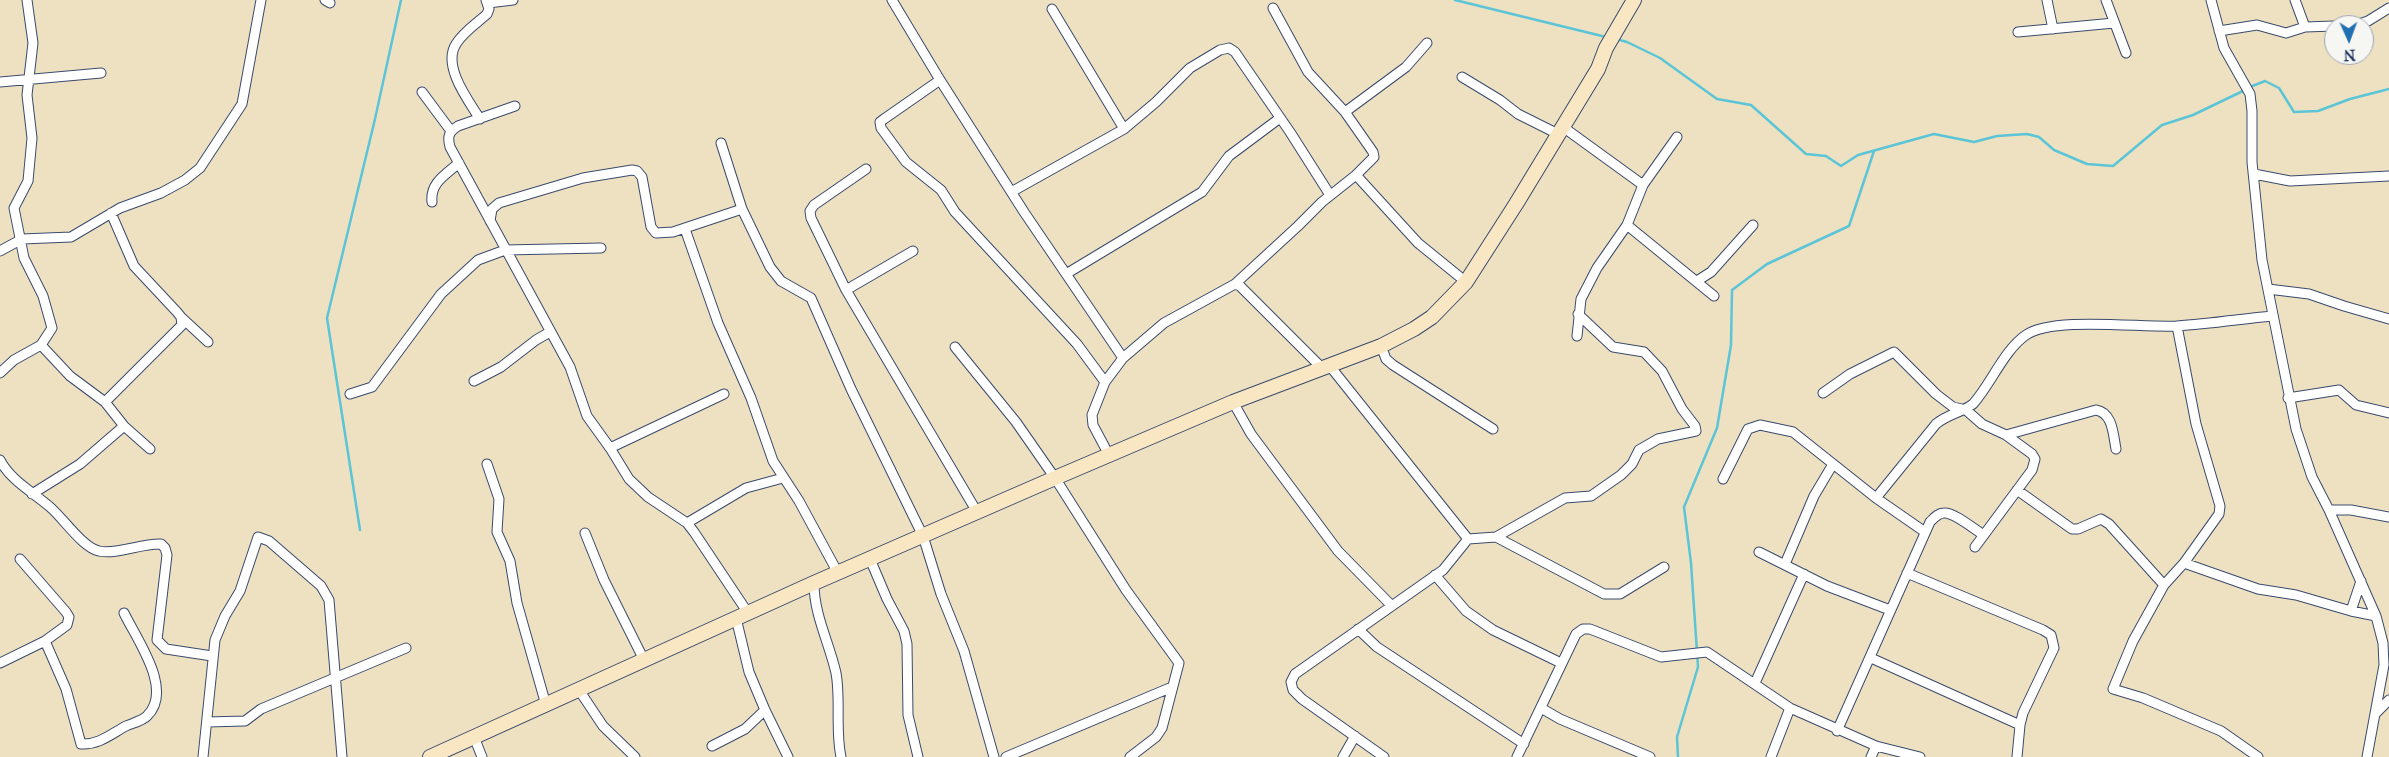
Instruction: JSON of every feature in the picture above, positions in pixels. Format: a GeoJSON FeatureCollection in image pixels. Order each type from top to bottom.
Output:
{"type":"FeatureCollection","features":[{"type":"Feature","properties":{"kind":"main road"},"geometry":{"type":"LineString","coordinates":[[430,757],[838,573],[1055,478],[1233,402],[1381,346],[1414,329],[1432,317],[1466,282],[1598,69],[1606,48],[1634,0]]}},
{"type":"Feature","properties":{"kind":"street"},"geometry":{"type":"LineString","coordinates":[[0,373],[14,360],[41,345],[52,328],[33,273],[24,258],[22,239],[14,208],[28,181],[32,138],[28,80],[33,43],[27,0]]}},
{"type":"Feature","properties":{"kind":"street"},"geometry":{"type":"LineString","coordinates":[[0,251],[22,239],[71,237],[111,213],[161,193],[185,180],[200,168],[242,104],[261,0]]}},
{"type":"Feature","properties":{"kind":"street"},"geometry":{"type":"LineString","coordinates":[[480,119],[462,90],[456,76],[453,59],[457,42],[487,14],[487,1],[513,0]]}},
{"type":"Feature","properties":{"kind":"street"},"geometry":{"type":"LineString","coordinates":[[892,0],[940,80],[1123,358]]}},
{"type":"Feature","properties":{"kind":"street"},"geometry":{"type":"LineString","coordinates":[[2047,0],[2053,29]]}},
{"type":"Feature","properties":{"kind":"street"},"geometry":{"type":"LineString","coordinates":[[2106,0],[2126,53]]}},
{"type":"Feature","properties":{"kind":"street"},"geometry":{"type":"LineString","coordinates":[[2211,0],[2219,31],[2230,61],[2246,84],[2250,94],[2254,174],[2262,260],[2288,398],[2303,453],[2312,477],[2361,581],[2386,643],[2384,666],[2368,757]]}},
{"type":"Feature","properties":{"kind":"street"},"geometry":{"type":"LineString","coordinates":[[2295,0],[2305,27]]}},
{"type":"Feature","properties":{"kind":"street"},"geometry":{"type":"LineString","coordinates":[[1109,455],[1093,426],[1092,415],[1105,382],[1123,358],[1164,323],[1235,284],[1330,195],[1372,162],[1373,152],[1345,112],[1308,72],[1273,8]]}},
{"type":"Feature","properties":{"kind":"street"},"geometry":{"type":"LineString","coordinates":[[2374,17],[2389,8]]}},
{"type":"Feature","properties":{"kind":"street"},"geometry":{"type":"LineString","coordinates":[[1052,9],[1124,128]]}},
{"type":"Feature","properties":{"kind":"street"},"geometry":{"type":"LineString","coordinates":[[2018,32],[2114,23]]}},
{"type":"Feature","properties":{"kind":"street"},"geometry":{"type":"LineString","coordinates":[[2219,31],[2257,25],[2286,33],[2305,27],[2324,26]]}},
{"type":"Feature","properties":{"kind":"street"},"geometry":{"type":"LineString","coordinates":[[1345,112],[1406,66],[1427,43]]}},
{"type":"Feature","properties":{"kind":"street"},"geometry":{"type":"LineString","coordinates":[[1013,191],[1124,128],[1156,102],[1190,68],[1220,50],[1229,48],[1235,52],[1330,195]]}},
{"type":"Feature","properties":{"kind":"street"},"geometry":{"type":"LineString","coordinates":[[0,82],[101,73]]}},
{"type":"Feature","properties":{"kind":"street"},"geometry":{"type":"LineString","coordinates":[[1462,77],[1500,100],[1518,114],[1561,130],[1643,185]]}},
{"type":"Feature","properties":{"kind":"street"},"geometry":{"type":"LineString","coordinates":[[940,80],[884,118],[880,122],[881,128],[906,162],[941,190],[960,218],[1077,344],[1105,382]]}},
{"type":"Feature","properties":{"kind":"street"},"geometry":{"type":"LineString","coordinates":[[422,92],[450,131]]}},
{"type":"Feature","properties":{"kind":"street"},"geometry":{"type":"LineString","coordinates":[[450,131],[515,106]]}},
{"type":"Feature","properties":{"kind":"street"},"geometry":{"type":"LineString","coordinates":[[1066,274],[1202,192],[1230,156],[1280,118]]}},
{"type":"Feature","properties":{"kind":"street"},"geometry":{"type":"LineString","coordinates":[[450,131],[448,138],[450,147],[570,367],[587,416],[637,488],[687,523],[742,616],[750,672],[765,710],[788,757]]}},
{"type":"Feature","properties":{"kind":"street"},"geometry":{"type":"LineString","coordinates":[[1577,336],[1581,299],[1597,268],[1627,225],[1643,185],[1677,137]]}},
{"type":"Feature","properties":{"kind":"street"},"geometry":{"type":"LineString","coordinates":[[721,143],[742,210],[776,275],[781,281],[811,298],[851,389],[923,536],[942,594],[964,651],[994,757]]}},
{"type":"Feature","properties":{"kind":"street"},"geometry":{"type":"LineString","coordinates":[[432,202],[431,192],[437,181],[459,164]]}},
{"type":"Feature","properties":{"kind":"street"},"geometry":{"type":"LineString","coordinates":[[866,169],[814,205],[810,212],[811,218],[846,290],[977,512]]}},
{"type":"Feature","properties":{"kind":"street"},"geometry":{"type":"LineString","coordinates":[[490,222],[492,209],[499,203],[583,178],[632,170],[637,171],[642,177],[652,230],[661,233],[685,228],[742,210]]}},
{"type":"Feature","properties":{"kind":"street"},"geometry":{"type":"LineString","coordinates":[[2254,174],[2290,181],[2389,176]]}},
{"type":"Feature","properties":{"kind":"street"},"geometry":{"type":"LineString","coordinates":[[1356,175],[1418,243],[1466,282]]}},
{"type":"Feature","properties":{"kind":"street"},"geometry":{"type":"LineString","coordinates":[[111,213],[134,266],[208,342]]}},
{"type":"Feature","properties":{"kind":"street"},"geometry":{"type":"LineString","coordinates":[[1627,225],[1714,296]]}},
{"type":"Feature","properties":{"kind":"street"},"geometry":{"type":"LineString","coordinates":[[1697,281],[1711,272],[1753,225]]}},
{"type":"Feature","properties":{"kind":"street"},"geometry":{"type":"LineString","coordinates":[[685,228],[718,323],[754,405],[773,461],[799,502],[838,573]]}},
{"type":"Feature","properties":{"kind":"street"},"geometry":{"type":"LineString","coordinates":[[350,394],[372,388],[420,321],[450,285],[478,260],[505,250],[601,248]]}},
{"type":"Feature","properties":{"kind":"street"},"geometry":{"type":"LineString","coordinates":[[846,290],[913,251]]}},
{"type":"Feature","properties":{"kind":"street"},"geometry":{"type":"LineString","coordinates":[[1235,284],[1240,286],[1326,367],[1468,539]]}},
{"type":"Feature","properties":{"kind":"street"},"geometry":{"type":"LineString","coordinates":[[2268,289],[2309,294],[2389,319]]}},
{"type":"Feature","properties":{"kind":"street"},"geometry":{"type":"LineString","coordinates":[[1384,757],[1293,690],[1291,682],[1295,674],[1435,575],[1452,560],[1468,539],[1496,537],[1565,498],[1591,496],[1621,475],[1632,464],[1639,450],[1658,439],[1696,431],[1662,371],[1644,352],[1612,347],[1578,314]]}},
{"type":"Feature","properties":{"kind":"street"},"geometry":{"type":"LineString","coordinates":[[105,402],[177,331],[182,325],[181,316]]}},
{"type":"Feature","properties":{"kind":"street"},"geometry":{"type":"LineString","coordinates":[[1876,498],[1936,424],[1944,417],[1966,410],[1986,390],[1999,367],[2016,344],[2033,331],[2066,325],[2177,326],[2272,316]]}},
{"type":"Feature","properties":{"kind":"street"},"geometry":{"type":"LineString","coordinates":[[2177,326],[2196,424],[2220,506],[2214,523],[2184,563],[2164,585],[2133,641],[2113,689],[2143,698],[2221,731],[2258,757]]}},
{"type":"Feature","properties":{"kind":"street"},"geometry":{"type":"LineString","coordinates":[[474,381],[501,367],[536,340],[550,332]]}},
{"type":"Feature","properties":{"kind":"street"},"geometry":{"type":"LineString","coordinates":[[41,345],[70,376],[105,402],[124,426],[150,449]]}},
{"type":"Feature","properties":{"kind":"street"},"geometry":{"type":"LineString","coordinates":[[1381,346],[1386,359],[1393,365],[1493,429]]}},
{"type":"Feature","properties":{"kind":"street"},"geometry":{"type":"LineString","coordinates":[[955,347],[1016,422],[1055,478],[1126,590],[1180,663],[1162,728],[1156,737],[1130,757]]}},
{"type":"Feature","properties":{"kind":"street"},"geometry":{"type":"LineString","coordinates":[[1823,393],[1850,374],[1894,352],[1936,394],[1953,406],[1966,410],[1982,424],[2006,434],[2032,454],[2035,459],[2032,470],[1975,547]]}},
{"type":"Feature","properties":{"kind":"street"},"geometry":{"type":"LineString","coordinates":[[2288,398],[2339,390],[2356,405],[2389,413]]}},
{"type":"Feature","properties":{"kind":"street"},"geometry":{"type":"LineString","coordinates":[[610,448],[724,394]]}},
{"type":"Feature","properties":{"kind":"street"},"geometry":{"type":"LineString","coordinates":[[1233,402],[1251,434],[1338,551],[1391,605]]}},
{"type":"Feature","properties":{"kind":"street"},"geometry":{"type":"LineString","coordinates":[[2006,434],[2096,410],[2108,416],[2116,449]]}},
{"type":"Feature","properties":{"kind":"street"},"geometry":{"type":"LineString","coordinates":[[1723,479],[1748,429],[1760,425],[1793,432],[1876,498],[1925,532]]}},
{"type":"Feature","properties":{"kind":"street"},"geometry":{"type":"LineString","coordinates":[[32,494],[80,464],[124,426]]}},
{"type":"Feature","properties":{"kind":"street"},"geometry":{"type":"LineString","coordinates":[[0,460],[8,472],[51,508],[92,548],[100,551],[161,544],[165,548],[165,579],[157,640]]}},
{"type":"Feature","properties":{"kind":"street"},"geometry":{"type":"LineString","coordinates":[[487,464],[499,499],[498,532],[510,561],[516,603],[546,705]]}},
{"type":"Feature","properties":{"kind":"street"},"geometry":{"type":"LineString","coordinates":[[1785,564],[1814,496],[1833,464]]}},
{"type":"Feature","properties":{"kind":"street"},"geometry":{"type":"LineString","coordinates":[[0,478],[8,472]]}},
{"type":"Feature","properties":{"kind":"street"},"geometry":{"type":"LineString","coordinates":[[687,523],[746,488],[783,478]]}},
{"type":"Feature","properties":{"kind":"street"},"geometry":{"type":"LineString","coordinates":[[2017,490],[2072,529],[2078,529],[2101,519],[2110,524],[2164,585]]}},
{"type":"Feature","properties":{"kind":"street"},"geometry":{"type":"LineString","coordinates":[[2329,510],[2351,510],[2389,517]]}},
{"type":"Feature","properties":{"kind":"street"},"geometry":{"type":"LineString","coordinates":[[1837,731],[1925,532],[1937,515],[1944,513],[1952,515],[1984,535]]}},
{"type":"Feature","properties":{"kind":"street"},"geometry":{"type":"LineString","coordinates":[[585,534],[604,580],[644,660]]}},
{"type":"Feature","properties":{"kind":"street"},"geometry":{"type":"LineString","coordinates":[[203,757],[212,656],[220,626],[240,592],[258,537],[269,541],[321,586],[328,600],[342,757]]}},
{"type":"Feature","properties":{"kind":"street"},"geometry":{"type":"LineString","coordinates":[[1496,537],[1604,594],[1620,594],[1664,566]]}},
{"type":"Feature","properties":{"kind":"street"},"geometry":{"type":"LineString","coordinates":[[1759,552],[1827,586],[1890,610]]}},
{"type":"Feature","properties":{"kind":"street"},"geometry":{"type":"LineString","coordinates":[[0,663],[45,641],[67,625],[69,617],[47,588],[20,559]]}},
{"type":"Feature","properties":{"kind":"street"},"geometry":{"type":"LineString","coordinates":[[870,559],[886,599],[904,631],[907,644],[908,715],[918,757]]}},
{"type":"Feature","properties":{"kind":"street"},"geometry":{"type":"LineString","coordinates":[[2184,563],[2258,589],[2296,595],[2351,611],[2376,616]]}},
{"type":"Feature","properties":{"kind":"street"},"geometry":{"type":"LineString","coordinates":[[1907,572],[2044,630],[2051,635],[2054,648],[2020,726],[2017,757]]}},
{"type":"Feature","properties":{"kind":"street"},"geometry":{"type":"LineString","coordinates":[[1755,683],[1804,574]]}},
{"type":"Feature","properties":{"kind":"street"},"geometry":{"type":"LineString","coordinates":[[1435,575],[1466,611],[1493,630],[1561,663]]}},
{"type":"Feature","properties":{"kind":"street"},"geometry":{"type":"LineString","coordinates":[[2351,611],[2361,581]]}},
{"type":"Feature","properties":{"kind":"street"},"geometry":{"type":"LineString","coordinates":[[814,584],[814,601],[836,674],[838,744],[841,757]]}},
{"type":"Feature","properties":{"kind":"street"},"geometry":{"type":"LineString","coordinates":[[45,641],[66,689],[81,744],[94,745],[128,725],[146,718],[154,708],[158,695],[154,673],[124,614]]}},
{"type":"Feature","properties":{"kind":"street"},"geometry":{"type":"LineString","coordinates":[[1358,629],[1377,647],[1524,744]]}},
{"type":"Feature","properties":{"kind":"street"},"geometry":{"type":"LineString","coordinates":[[1517,757],[1561,663],[1576,634],[1583,629],[1590,629],[1661,657],[1707,652],[1790,708],[1837,731],[1876,746],[1920,757]]}},
{"type":"Feature","properties":{"kind":"street"},"geometry":{"type":"LineString","coordinates":[[142,649],[157,640]]}},
{"type":"Feature","properties":{"kind":"street"},"geometry":{"type":"LineString","coordinates":[[157,640],[166,648],[212,656]]}},
{"type":"Feature","properties":{"kind":"street"},"geometry":{"type":"LineString","coordinates":[[207,722],[245,721],[261,710],[406,648]]}},
{"type":"Feature","properties":{"kind":"street"},"geometry":{"type":"LineString","coordinates":[[1870,658],[2020,726]]}},
{"type":"Feature","properties":{"kind":"street"},"geometry":{"type":"LineString","coordinates":[[1006,757],[1172,687]]}},
{"type":"Feature","properties":{"kind":"street"},"geometry":{"type":"LineString","coordinates":[[579,690],[603,726],[635,757]]}},
{"type":"Feature","properties":{"kind":"street"},"geometry":{"type":"LineString","coordinates":[[2376,713],[2389,700]]}},
{"type":"Feature","properties":{"kind":"street"},"geometry":{"type":"LineString","coordinates":[[1541,708],[1560,719],[1650,757]]}},
{"type":"Feature","properties":{"kind":"street"},"geometry":{"type":"LineString","coordinates":[[1771,757],[1790,708]]}},
{"type":"Feature","properties":{"kind":"street"},"geometry":{"type":"LineString","coordinates":[[712,746],[745,729],[765,710]]}},
{"type":"Feature","properties":{"kind":"street"},"geometry":{"type":"LineString","coordinates":[[1342,757],[1354,736]]}},
{"type":"Feature","properties":{"kind":"street"},"geometry":{"type":"LineString","coordinates":[[474,737],[482,757]]}},
{"type":"Feature","properties":{"kind":"street"},"geometry":{"type":"LineString","coordinates":[[1871,757],[1876,746]]}},
{"type":"Feature","properties":{"kind":"waterway"},"geometry":{"type":"LineString","coordinates":[[360,530],[327,318],[375,119],[401,0]]}},
{"type":"Feature","properties":{"kind":"waterway"},"geometry":{"type":"LineString","coordinates":[[1455,0],[1606,37]]}},
{"type":"Feature","properties":{"kind":"waterway"},"geometry":{"type":"LineString","coordinates":[[1616,39],[1627,42],[1660,58],[1717,99],[1751,105],[1806,154],[1826,156],[1841,166],[1858,155],[1934,134],[1974,142],[1997,136],[2027,134],[2039,137],[2054,150],[2087,164],[2113,166],[2162,125],[2193,115],[2245,90]]}},
{"type":"Feature","properties":{"kind":"waterway"},"geometry":{"type":"LineString","coordinates":[[2250,87],[2265,81],[2279,88],[2294,112],[2318,111],[2350,99],[2389,89]]}},
{"type":"Feature","properties":{"kind":"waterway"},"geometry":{"type":"LineString","coordinates":[[1678,757],[1677,737],[1698,667],[1691,563],[1684,507],[1717,428],[1731,345],[1732,290],[1767,264],[1849,226],[1874,151]]}}]}
